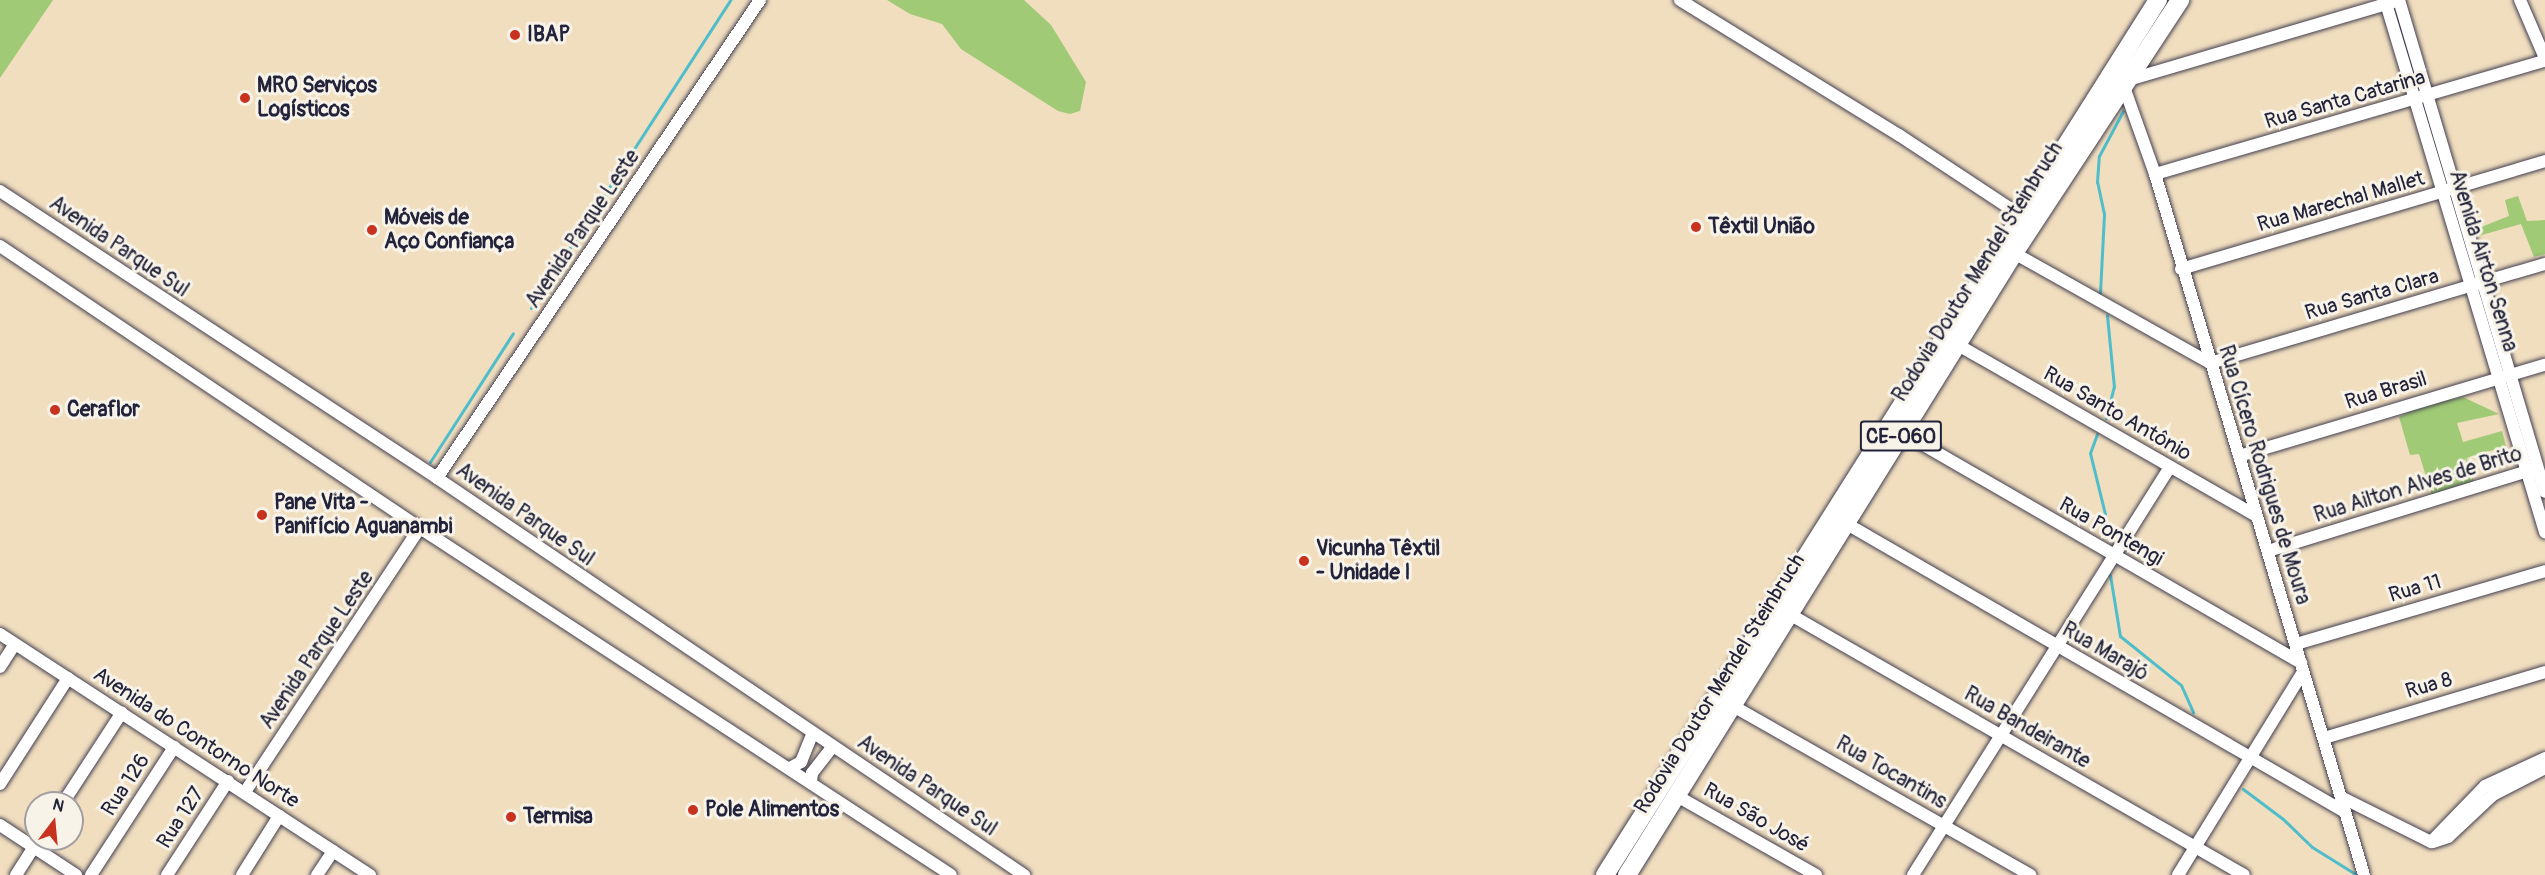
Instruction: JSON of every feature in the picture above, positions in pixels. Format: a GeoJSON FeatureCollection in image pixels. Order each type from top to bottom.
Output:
{"type":"FeatureCollection","features":[{"type":"Feature","properties":{"kind":"highway","name":"Rodovia Doutor Mendel Steinbruch"},"geometry":{"type":"LineString","coordinates":[[1605,875],[2019,215],[2158,0]]}},
{"type":"Feature","properties":{"kind":"highway","name":"Rodovia Doutor Mendel Steinbruch"},"geometry":{"type":"LineString","coordinates":[[1627,875],[1791,615],[2014,253],[2180,0]]}},
{"type":"Feature","properties":{"kind":"street","name":"Avenida Parque Leste"},"geometry":{"type":"LineString","coordinates":[[436,478],[760,0]]}},
{"type":"Feature","properties":{"kind":"street"},"geometry":{"type":"LineString","coordinates":[[1680,0],[1899,135],[2019,215]]}},
{"type":"Feature","properties":{"kind":"street"},"geometry":{"type":"LineString","coordinates":[[2126,83],[2386,2],[2399,0]]}},
{"type":"Feature","properties":{"kind":"street","name":"Avenida Airton Senna"},"geometry":{"type":"LineString","coordinates":[[2399,0],[2442,193],[2498,379],[2537,469],[2545,532]]}},
{"type":"Feature","properties":{"kind":"street"},"geometry":{"type":"LineString","coordinates":[[2520,0],[2545,60]]}},
{"type":"Feature","properties":{"kind":"street","name":"Avenida Airton Senna"},"geometry":{"type":"LineString","coordinates":[[2386,2],[2457,189],[2545,492]]}},
{"type":"Feature","properties":{"kind":"street","name":"Rua Santa Catarina"},"geometry":{"type":"LineString","coordinates":[[2155,174],[2545,60]]}},
{"type":"Feature","properties":{"kind":"street","name":"Rua Cícero Rodrigues de Moura"},"geometry":{"type":"LineString","coordinates":[[2126,83],[2364,875]]}},
{"type":"Feature","properties":{"kind":"street","name":"Rua Marechal Mallet"},"geometry":{"type":"LineString","coordinates":[[2181,270],[2545,161]]}},
{"type":"Feature","properties":{"kind":"street","name":"Avenida Parque Sul"},"geometry":{"type":"LineString","coordinates":[[0,191],[436,478],[1024,875]]}},
{"type":"Feature","properties":{"kind":"street"},"geometry":{"type":"LineString","coordinates":[[0,246],[420,528],[951,875]]}},
{"type":"Feature","properties":{"kind":"street"},"geometry":{"type":"LineString","coordinates":[[2014,253],[2210,363]]}},
{"type":"Feature","properties":{"kind":"street","name":"Rua Santa Clara"},"geometry":{"type":"LineString","coordinates":[[2210,363],[2545,264]]}},
{"type":"Feature","properties":{"kind":"street","name":"Rua Santo Antônio"},"geometry":{"type":"LineString","coordinates":[[1958,345],[2256,516]]}},
{"type":"Feature","properties":{"kind":"street","name":"Rua Brasil"},"geometry":{"type":"LineString","coordinates":[[2239,456],[2545,365]]}},
{"type":"Feature","properties":{"kind":"street","name":"Rua Pontengi"},"geometry":{"type":"LineString","coordinates":[[1903,433],[2302,668]]}},
{"type":"Feature","properties":{"kind":"street"},"geometry":{"type":"LineString","coordinates":[[1913,875],[2055,645],[2170,467]]}},
{"type":"Feature","properties":{"kind":"street","name":"Rua Ailton Alves de Brito"},"geometry":{"type":"LineString","coordinates":[[2268,551],[2537,469]]}},
{"type":"Feature","properties":{"kind":"street","name":"Rua Marajó"},"geometry":{"type":"LineString","coordinates":[[1846,524],[2345,812]]}},
{"type":"Feature","properties":{"kind":"street","name":"Avenida Parque Leste"},"geometry":{"type":"LineString","coordinates":[[245,792],[420,528]]}},
{"type":"Feature","properties":{"kind":"street","name":"Rua 11"},"geometry":{"type":"LineString","coordinates":[[2296,644],[2545,571]]}},
{"type":"Feature","properties":{"kind":"street","name":"Rua Bandeirante"},"geometry":{"type":"LineString","coordinates":[[1791,615],[2244,875]]}},
{"type":"Feature","properties":{"kind":"street","name":"Avenida do Contorno Norte"},"geometry":{"type":"LineString","coordinates":[[0,634],[370,875]]}},
{"type":"Feature","properties":{"kind":"street"},"geometry":{"type":"LineString","coordinates":[[0,667],[15,644]]}},
{"type":"Feature","properties":{"kind":"street"},"geometry":{"type":"LineString","coordinates":[[2178,875],[2302,668]]}},
{"type":"Feature","properties":{"kind":"street","name":"Rua 8"},"geometry":{"type":"LineString","coordinates":[[2324,738],[2545,672]]}},
{"type":"Feature","properties":{"kind":"street"},"geometry":{"type":"LineString","coordinates":[[0,784],[68,678]]}},
{"type":"Feature","properties":{"kind":"street","name":"Rua Tocantins"},"geometry":{"type":"LineString","coordinates":[[1733,706],[2030,875]]}},
{"type":"Feature","properties":{"kind":"street"},"geometry":{"type":"LineString","coordinates":[[71,791],[122,712]]}},
{"type":"Feature","properties":{"kind":"street"},"geometry":{"type":"LineString","coordinates":[[790,768],[801,762],[813,733]]}},
{"type":"Feature","properties":{"kind":"street"},"geometry":{"type":"LineString","coordinates":[[811,782],[812,773],[832,746]]}},
{"type":"Feature","properties":{"kind":"street","name":"Rua 126"},"geometry":{"type":"LineString","coordinates":[[91,875],[174,747]]}},
{"type":"Feature","properties":{"kind":"street"},"geometry":{"type":"LineString","coordinates":[[2431,842],[2485,786],[2545,758]]}},
{"type":"Feature","properties":{"kind":"street"},"geometry":{"type":"LineString","coordinates":[[2341,797],[2431,842],[2448,837],[2493,795],[2545,768]]}},
{"type":"Feature","properties":{"kind":"street","name":"Rua 127"},"geometry":{"type":"LineString","coordinates":[[167,875],[228,781]]}},
{"type":"Feature","properties":{"kind":"street","name":"Rua São José"},"geometry":{"type":"LineString","coordinates":[[1677,796],[1816,875]]}},
{"type":"Feature","properties":{"kind":"street"},"geometry":{"type":"LineString","coordinates":[[242,875],[279,816]]}},
{"type":"Feature","properties":{"kind":"street"},"geometry":{"type":"LineString","coordinates":[[0,825],[24,837]]}},
{"type":"Feature","properties":{"kind":"street"},"geometry":{"type":"LineString","coordinates":[[16,875],[31,851]]}},
{"type":"Feature","properties":{"kind":"street"},"geometry":{"type":"LineString","coordinates":[[46,851],[76,875]]}},
{"type":"Feature","properties":{"kind":"street"},"geometry":{"type":"LineString","coordinates":[[317,875],[333,851]]}},
{"type":"Feature","properties":{"kind":"green space"},"geometry":{"type":"Polygon","coordinates":[[[0,0],[53,0],[0,78],[0,0]]]}},
{"type":"Feature","properties":{"kind":"green space"},"geometry":{"type":"Polygon","coordinates":[[[887,0],[1024,0],[1051,25],[1086,82],[1080,111],[1070,114],[1058,111],[961,49],[942,24],[910,14],[887,0]]]}},
{"type":"Feature","properties":{"kind":"green space"},"geometry":{"type":"Polygon","coordinates":[[[2518,196],[2527,221],[2545,220],[2545,254],[2534,257],[2521,224],[2478,236],[2476,229],[2509,216],[2505,200],[2518,196]]]}},
{"type":"Feature","properties":{"kind":"green space"},"geometry":{"type":"Polygon","coordinates":[[[2463,397],[2499,414],[2457,423],[2463,442],[2502,431],[2506,446],[2467,458],[2474,483],[2432,495],[2419,454],[2410,455],[2399,417],[2421,406],[2463,397]]]}},
{"type":"Feature","properties":{"kind":"waterway"},"geometry":{"type":"LineString","coordinates":[[531,308],[730,0]]}},
{"type":"Feature","properties":{"kind":"waterway"},"geometry":{"type":"LineString","coordinates":[[2100,293],[2104,214],[2097,182],[2099,156],[2123,111]]}},
{"type":"Feature","properties":{"kind":"waterway"},"geometry":{"type":"LineString","coordinates":[[2106,418],[2114,387],[2107,315]]}},
{"type":"Feature","properties":{"kind":"waterway"},"geometry":{"type":"LineString","coordinates":[[430,462],[513,333]]}},
{"type":"Feature","properties":{"kind":"waterway"},"geometry":{"type":"LineString","coordinates":[[2097,434],[2090,453],[2105,514]]}},
{"type":"Feature","properties":{"kind":"waterway"},"geometry":{"type":"LineString","coordinates":[[2110,575],[2120,636],[2181,685],[2193,712]]}},
{"type":"Feature","properties":{"kind":"waterway"},"geometry":{"type":"LineString","coordinates":[[2243,789],[2283,819],[2312,847],[2357,875]]}},
{"type":"Feature","properties":{"kind":"place","name":"IBAP"},"geometry":{"type":"Point","coordinates":[515,35]}},
{"type":"Feature","properties":{"kind":"place","name":"MRO Serviços Logísticos"},"geometry":{"type":"Point","coordinates":[245,98]}},
{"type":"Feature","properties":{"kind":"place","name":"Têxtil União"},"geometry":{"type":"Point","coordinates":[1696,227]}},
{"type":"Feature","properties":{"kind":"place","name":"Móveis de Aço Confiança"},"geometry":{"type":"Point","coordinates":[372,230]}},
{"type":"Feature","properties":{"kind":"place","name":"Ceraflor"},"geometry":{"type":"Point","coordinates":[55,410]}},
{"type":"Feature","properties":{"kind":"place","name":"Pane Vita - Panifício Aguanambi"},"geometry":{"type":"Point","coordinates":[262,515]}},
{"type":"Feature","properties":{"kind":"place","name":"Vicunha Têxtil - Unidade I"},"geometry":{"type":"Point","coordinates":[1304,561]}},
{"type":"Feature","properties":{"kind":"place","name":"Pole Alimentos"},"geometry":{"type":"Point","coordinates":[693,810]}},
{"type":"Feature","properties":{"kind":"place","name":"Termisa"},"geometry":{"type":"Point","coordinates":[511,817]}}]}
